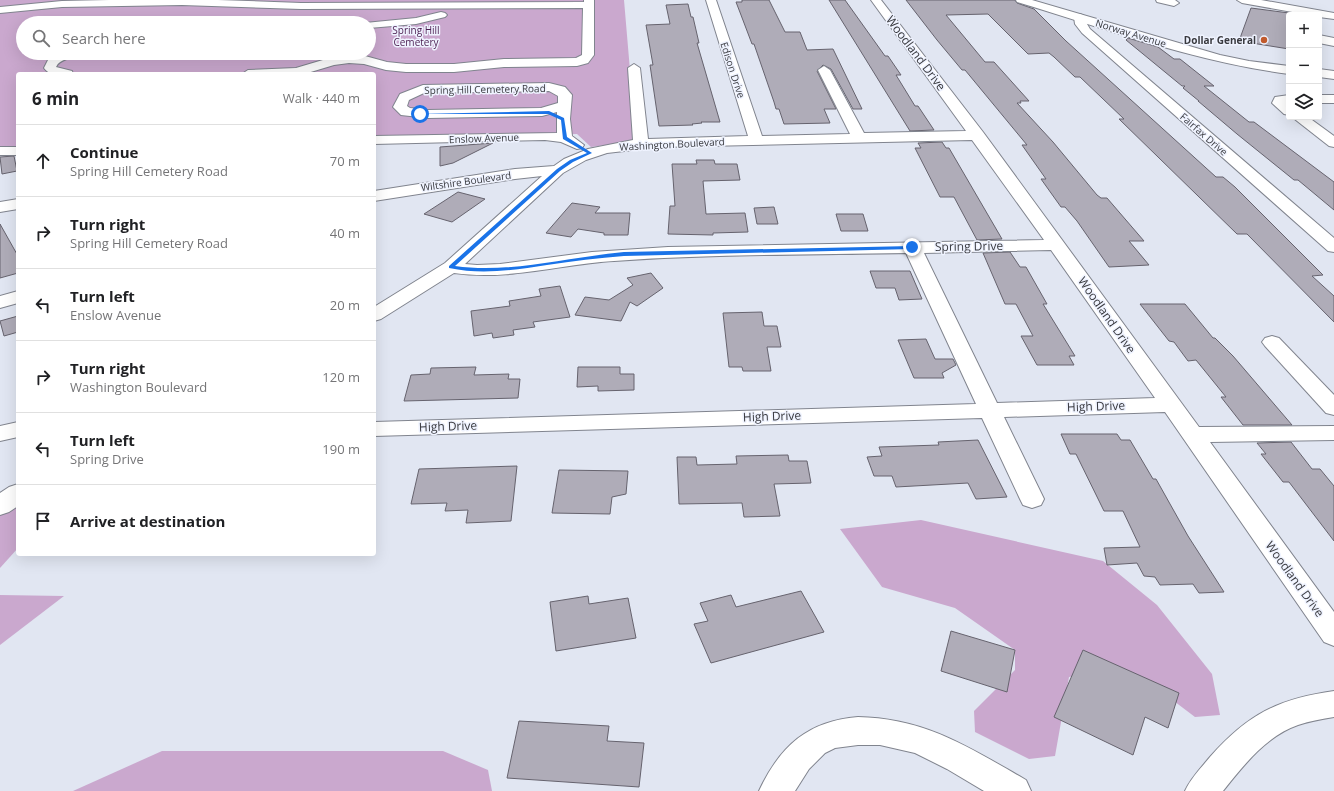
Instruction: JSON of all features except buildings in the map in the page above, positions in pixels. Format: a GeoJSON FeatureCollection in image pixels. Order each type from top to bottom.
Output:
{"type":"FeatureCollection","features":[{"type":"Feature","properties":{"kind":"street"},"geometry":{"type":"LineString","coordinates":[[27,6],[48,0]]}},
{"type":"Feature","properties":{"kind":"street"},"geometry":{"type":"LineString","coordinates":[[65,0],[81,3]]}},
{"type":"Feature","properties":{"kind":"street","name":"Edison Drive"},"geometry":{"type":"LineString","coordinates":[[711,0],[756,140]]}},
{"type":"Feature","properties":{"kind":"street","name":"Woodland Drive"},"geometry":{"type":"LineString","coordinates":[[876,0],[1058,244],[1334,634]]}},
{"type":"Feature","properties":{"kind":"street","name":"Norway Avenue"},"geometry":{"type":"LineString","coordinates":[[1021,0],[1217,58],[1249,65],[1286,70]]}},
{"type":"Feature","properties":{"kind":"street"},"geometry":{"type":"LineString","coordinates":[[1161,0],[1174,3]]}},
{"type":"Feature","properties":{"kind":"street"},"geometry":{"type":"LineString","coordinates":[[1242,0],[1334,16]]}},
{"type":"Feature","properties":{"kind":"street"},"geometry":{"type":"LineString","coordinates":[[0,10],[27,6],[81,3],[203,2],[301,6],[453,6],[588,3],[588,54],[584,60],[577,62],[504,63],[454,68],[420,69],[394,68],[365,60]]}},
{"type":"Feature","properties":{"kind":"street"},"geometry":{"type":"LineString","coordinates":[[376,24],[425,20],[442,14],[453,6]]}},
{"type":"Feature","properties":{"kind":"street","name":"Fairfax Drive"},"geometry":{"type":"LineString","coordinates":[[1080,17],[1081,24],[1086,31],[1327,234],[1334,247]]}},
{"type":"Feature","properties":{"kind":"street"},"geometry":{"type":"LineString","coordinates":[[1322,40],[1334,42]]}},
{"type":"Feature","properties":{"kind":"street"},"geometry":{"type":"LineString","coordinates":[[58,60],[50,64],[50,68],[53,71],[58,72]]}},
{"type":"Feature","properties":{"kind":"street"},"geometry":{"type":"LineString","coordinates":[[297,72],[341,60]]}},
{"type":"Feature","properties":{"kind":"street"},"geometry":{"type":"LineString","coordinates":[[634,68],[641,144]]}},
{"type":"Feature","properties":{"kind":"street"},"geometry":{"type":"LineString","coordinates":[[824,70],[859,138]]}},
{"type":"Feature","properties":{"kind":"street","name":"Spring Hill Cemetery Road"},"geometry":{"type":"LineString","coordinates":[[563,112],[554,114],[542,112],[420,114],[406,112],[400,107],[400,105],[403,98],[408,94],[423,90],[536,86],[555,88],[564,92],[565,98],[563,112],[565,138]]}},
{"type":"Feature","properties":{"kind":"street"},"geometry":{"type":"LineString","coordinates":[[1286,99],[1280,100],[1279,103],[1286,109]]}},
{"type":"Feature","properties":{"kind":"street"},"geometry":{"type":"LineString","coordinates":[[1322,99],[1334,99]]}},
{"type":"Feature","properties":{"kind":"street"},"geometry":{"type":"LineString","coordinates":[[1303,120],[1334,143]]}},
{"type":"Feature","properties":{"kind":"street","name":"Washington Boulevard"},"geometry":{"type":"LineString","coordinates":[[376,314],[428,283],[451,267],[558,170],[571,161],[590,153],[641,144],[978,135]]}},
{"type":"Feature","properties":{"kind":"street","name":"Enslow Avenue"},"geometry":{"type":"LineString","coordinates":[[376,140],[545,136],[565,138],[590,153]]}},
{"type":"Feature","properties":{"kind":"street"},"geometry":{"type":"LineString","coordinates":[[0,151],[16,151]]}},
{"type":"Feature","properties":{"kind":"street","name":"Wiltshire Boulevard"},"geometry":{"type":"LineString","coordinates":[[376,196],[523,173],[558,170]]}},
{"type":"Feature","properties":{"kind":"street"},"geometry":{"type":"LineString","coordinates":[[0,207],[16,204]]}},
{"type":"Feature","properties":{"kind":"street","name":"Spring Drive"},"geometry":{"type":"LineString","coordinates":[[451,267],[477,271],[500,270],[624,254],[1058,244]]}},
{"type":"Feature","properties":{"kind":"street"},"geometry":{"type":"LineString","coordinates":[[912,247],[1032,499]]}},
{"type":"Feature","properties":{"kind":"street"},"geometry":{"type":"LineString","coordinates":[[0,302],[16,298]]}},
{"type":"Feature","properties":{"kind":"street"},"geometry":{"type":"LineString","coordinates":[[1272,342],[1334,408]]}},
{"type":"Feature","properties":{"kind":"street","name":"High Drive"},"geometry":{"type":"LineString","coordinates":[[376,429],[1170,404]]}},
{"type":"Feature","properties":{"kind":"street"},"geometry":{"type":"LineString","coordinates":[[0,434],[16,430]]}},
{"type":"Feature","properties":{"kind":"street"},"geometry":{"type":"LineString","coordinates":[[1192,435],[1334,433]]}},
{"type":"Feature","properties":{"kind":"street"},"geometry":{"type":"LineString","coordinates":[[0,506],[16,494]]}},
{"type":"Feature","properties":{"kind":"street"},"geometry":{"type":"LineString","coordinates":[[1202,791],[1234,752],[1265,726],[1280,716],[1334,704]]}},
{"type":"Feature","properties":{"kind":"street"},"geometry":{"type":"LineString","coordinates":[[776,791],[790,769],[802,754],[814,743],[832,735],[871,730],[915,737],[940,747],[1014,791]]}},
{"type":"Feature","properties":{"kind":"green space","name":"Spring Hill Cemetery"},"geometry":{"type":"Polygon","coordinates":[[[0,0],[624,0],[636,141],[591,147],[577,134],[376,138],[376,72],[16,72],[16,146],[0,146],[0,0]]]}},
{"type":"Feature","properties":{"kind":"green space"},"geometry":{"type":"Polygon","coordinates":[[[16,505],[16,550],[0,568],[0,515],[16,505]]]}},
{"type":"Feature","properties":{"kind":"green space"},"geometry":{"type":"Polygon","coordinates":[[[921,520],[1103,561],[1157,605],[1212,674],[1220,715],[1195,717],[1146,680],[1092,674],[1069,677],[1055,756],[1029,759],[975,732],[974,711],[1015,670],[1015,650],[955,608],[882,587],[840,529],[921,520]]]}},
{"type":"Feature","properties":{"kind":"green space"},"geometry":{"type":"Polygon","coordinates":[[[0,595],[64,596],[0,645],[0,595]]]}},
{"type":"Feature","properties":{"kind":"green space"},"geometry":{"type":"Polygon","coordinates":[[[162,751],[443,751],[488,770],[492,791],[73,791],[162,751]]]}},
{"type":"Feature","properties":{"kind":"place","name":"Dollar General"},"geometry":{"type":"Point","coordinates":[1264,40]}},
{"type":"Feature","properties":{"kind":"route"},"geometry":{"type":"LineString","coordinates":[[420,114],[542,112],[554,114],[563,119],[565,138],[590,153],[564,165],[451,267],[477,271],[500,270],[592,257],[668,252],[912,247]]}}]}
